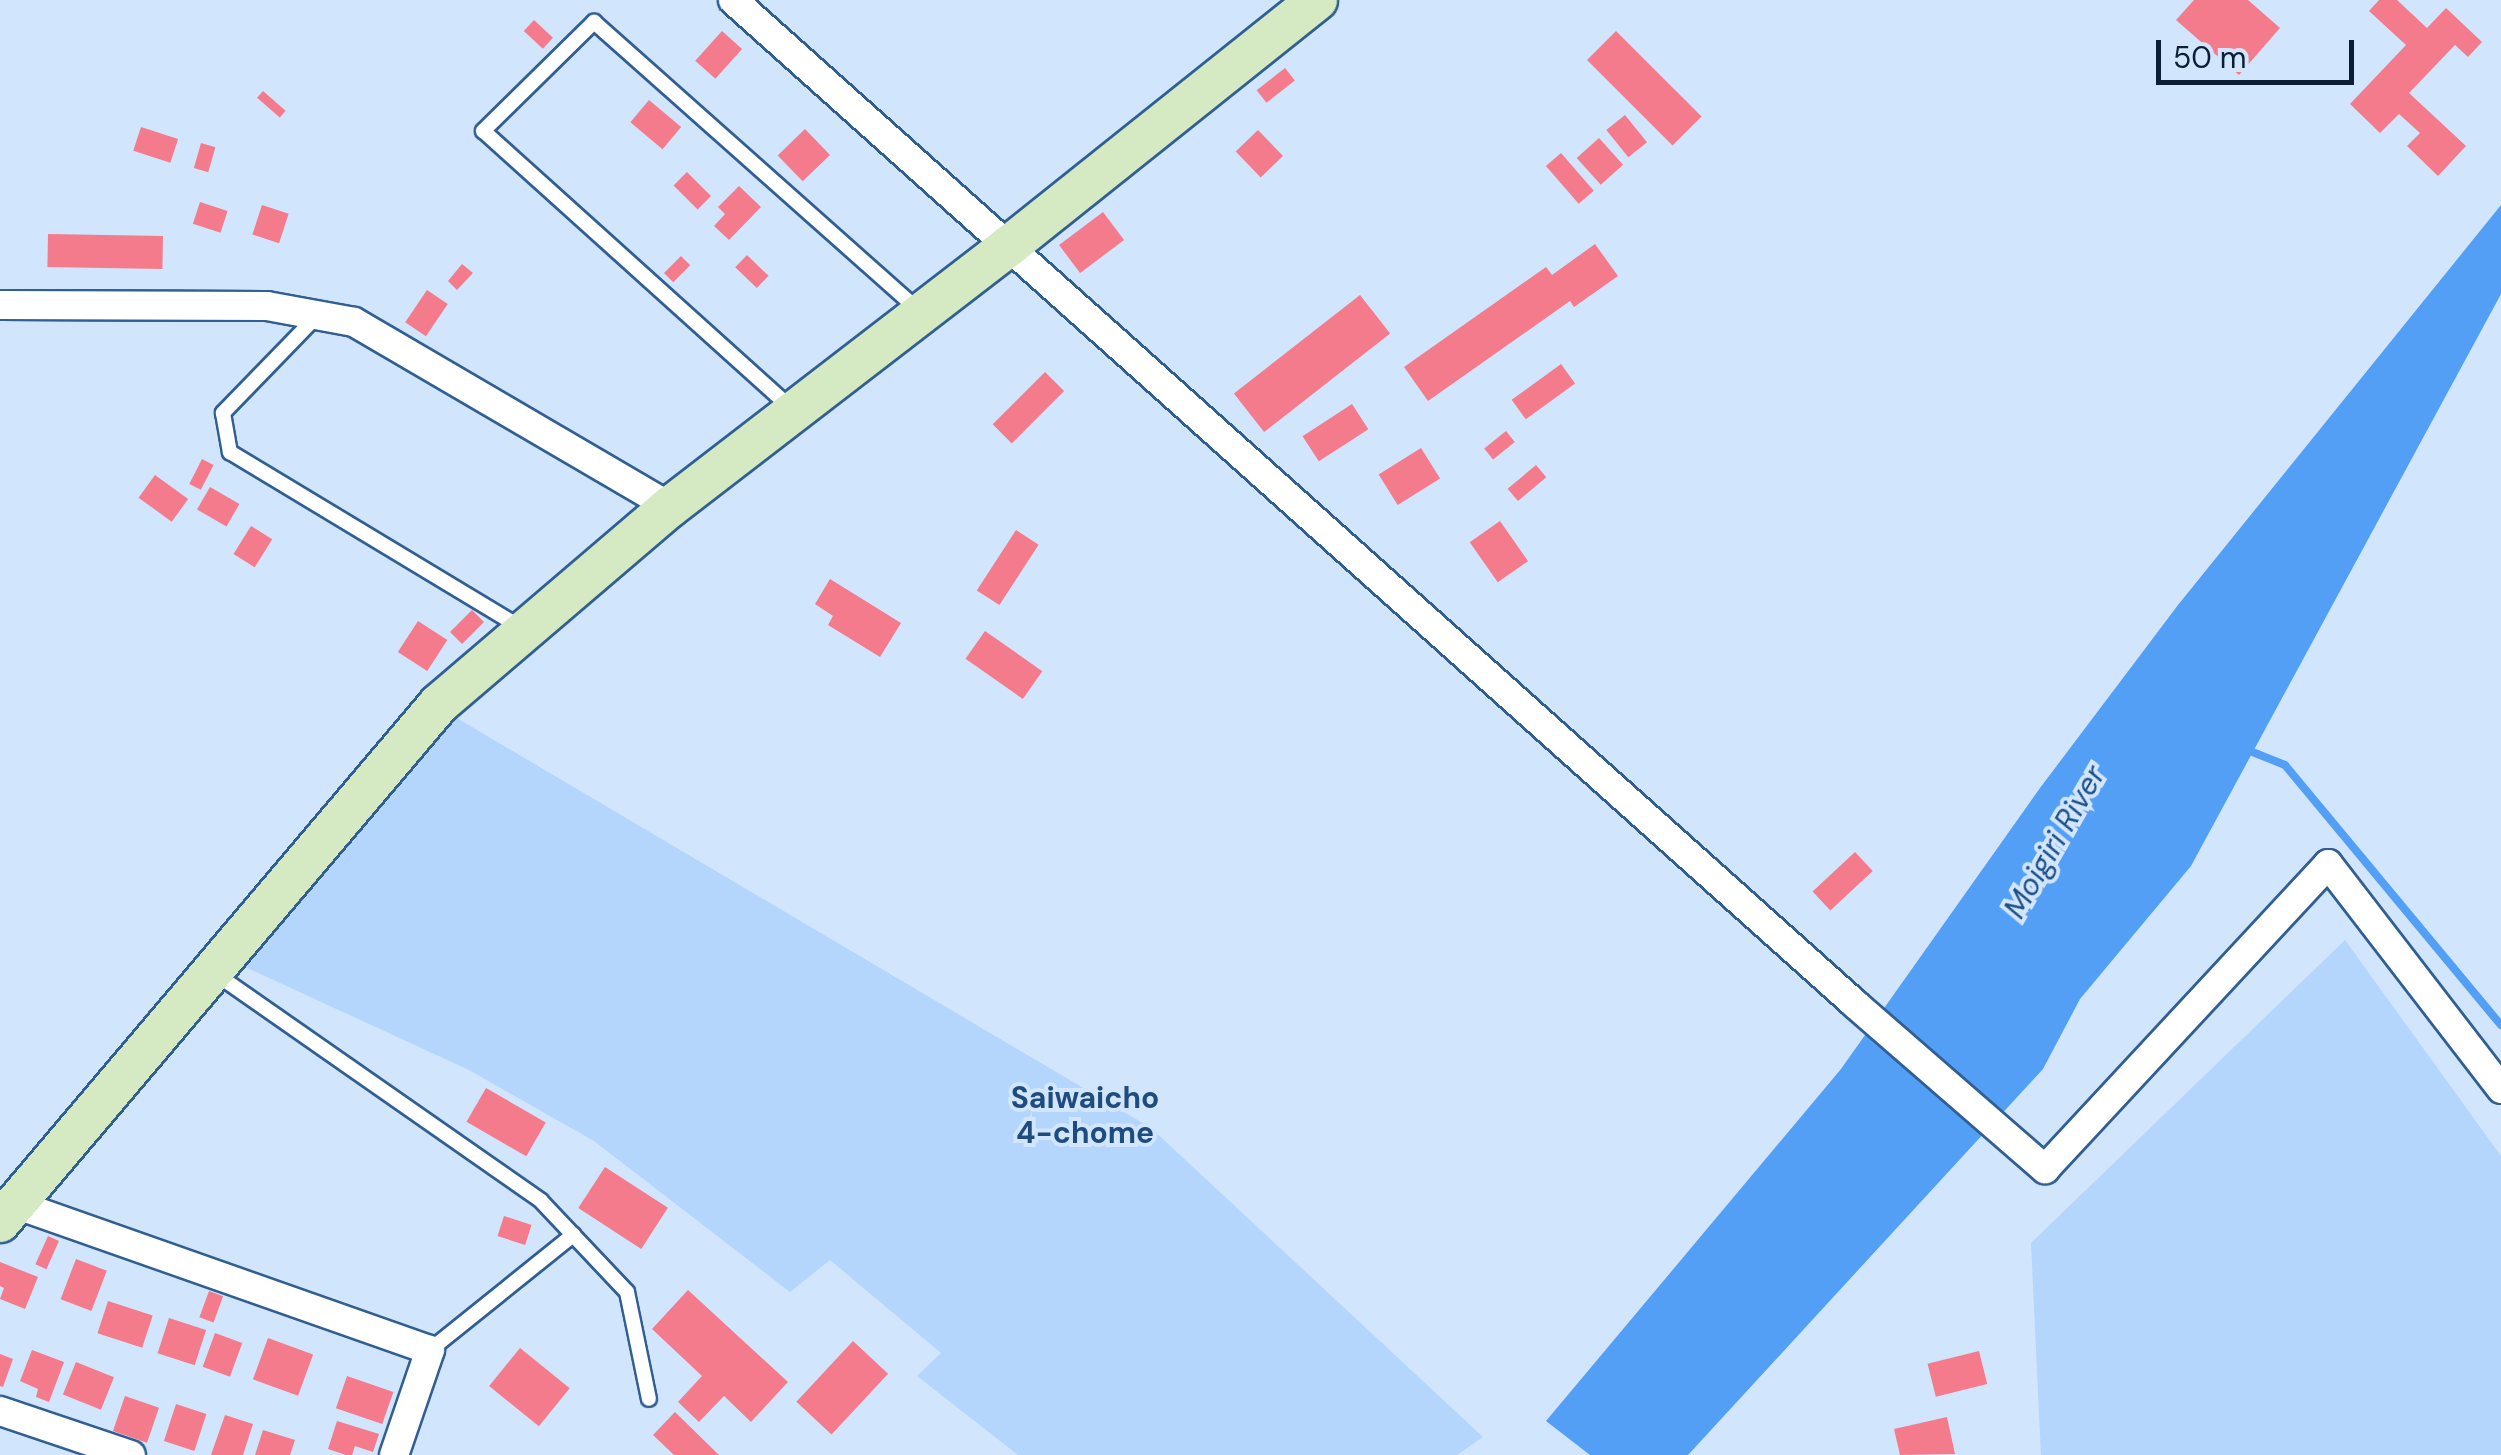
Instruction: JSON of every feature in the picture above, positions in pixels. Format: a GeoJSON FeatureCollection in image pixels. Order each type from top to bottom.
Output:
{"type":"FeatureCollection","features":[{"type":"Feature","properties":{"kind":"street"},"geometry":{"type":"LineString","coordinates":[[733,0],[1854,1004],[2045,1169],[2328,864],[2501,1089]]}},
{"type":"Feature","properties":{"kind":"street"},"geometry":{"type":"LineString","coordinates":[[394,1455],[430,1350],[6,1213],[440,704],[670,507],[1009,246],[1317,0]]}},
{"type":"Feature","properties":{"kind":"street"},"geometry":{"type":"LineString","coordinates":[[0,304],[267,306],[354,322],[670,507]]}},
{"type":"Feature","properties":{"kind":"street"},"geometry":{"type":"LineString","coordinates":[[0,1411],[131,1455]]}},
{"type":"Feature","properties":{"kind":"lane"},"geometry":{"type":"LineString","coordinates":[[794,412],[483,131],[594,22],[922,313]]}},
{"type":"Feature","properties":{"kind":"lane"},"geometry":{"type":"LineString","coordinates":[[318,316],[223,412],[230,452],[526,630]]}},
{"type":"Feature","properties":{"kind":"lane"},"geometry":{"type":"LineString","coordinates":[[211,970],[542,1200],[627,1292],[649,1399]]}},
{"type":"Feature","properties":{"kind":"lane"},"geometry":{"type":"LineString","coordinates":[[430,1350],[573,1235]]}},
{"type":"Feature","properties":{"kind":"shaded area"},"geometry":{"type":"Polygon","coordinates":[[[450,714],[1151,1128],[1483,1437],[1457,1455],[1018,1455],[917,1376],[941,1353],[830,1260],[790,1292],[594,1141],[469,1070],[241,965],[450,714]]]}},
{"type":"Feature","properties":{"kind":"shaded area"},"geometry":{"type":"Polygon","coordinates":[[[2345,940],[2501,1156],[2501,1455],[2041,1455],[2031,1243],[2345,940]]]}},
{"type":"Feature","properties":{"kind":"water","name":"Moigiri River"},"geometry":{"type":"Polygon","coordinates":[[[2501,205],[2501,294],[2191,866],[2080,999],[2043,1069],[1688,1455],[1590,1455],[1546,1421],[1841,1069],[2040,788],[2178,605],[2501,205]]]}},
{"type":"Feature","properties":{"kind":"building"},"geometry":{"type":"Polygon","coordinates":[[[2194,0],[2248,0],[2280,28],[2239,75],[2176,20],[2194,0]]]}},
{"type":"Feature","properties":{"kind":"building"},"geometry":{"type":"Polygon","coordinates":[[[2379,0],[2397,0],[2427,28],[2446,8],[2482,42],[2468,57],[2455,45],[2409,93],[2466,146],[2438,176],[2407,146],[2420,133],[2399,114],[2380,133],[2350,104],[2406,45],[2369,11],[2379,0]]]}},
{"type":"Feature","properties":{"kind":"building"},"geometry":{"type":"Polygon","coordinates":[[[534,20],[553,38],[543,49],[524,31],[534,20]]]}},
{"type":"Feature","properties":{"kind":"building"},"geometry":{"type":"Polygon","coordinates":[[[722,31],[742,49],[715,79],[695,61],[722,31]]]}},
{"type":"Feature","properties":{"kind":"building"},"geometry":{"type":"Polygon","coordinates":[[[1616,31],[1702,117],[1673,146],[1587,60],[1616,31]]]}},
{"type":"Feature","properties":{"kind":"building"},"geometry":{"type":"Polygon","coordinates":[[[1285,68],[1295,81],[1266,103],[1257,90],[1285,68]]]}},
{"type":"Feature","properties":{"kind":"building"},"geometry":{"type":"Polygon","coordinates":[[[263,91],[286,111],[280,117],[257,98],[263,91]]]}},
{"type":"Feature","properties":{"kind":"building"},"geometry":{"type":"Polygon","coordinates":[[[649,100],[681,127],[663,149],[630,122],[649,100]]]}},
{"type":"Feature","properties":{"kind":"building"},"geometry":{"type":"Polygon","coordinates":[[[1625,115],[1647,142],[1628,157],[1606,130],[1625,115]]]}},
{"type":"Feature","properties":{"kind":"building"},"geometry":{"type":"Polygon","coordinates":[[[141,127],[178,139],[170,163],[133,151],[141,127]]]}},
{"type":"Feature","properties":{"kind":"building"},"geometry":{"type":"Polygon","coordinates":[[[805,129],[830,155],[803,181],[778,155],[805,129]]]}},
{"type":"Feature","properties":{"kind":"building"},"geometry":{"type":"Polygon","coordinates":[[[1258,130],[1283,156],[1261,177],[1236,152],[1258,130]]]}},
{"type":"Feature","properties":{"kind":"building"},"geometry":{"type":"Polygon","coordinates":[[[1599,138],[1623,165],[1601,185],[1577,158],[1599,138]]]}},
{"type":"Feature","properties":{"kind":"building"},"geometry":{"type":"Polygon","coordinates":[[[201,143],[215,147],[208,172],[194,168],[201,143]]]}},
{"type":"Feature","properties":{"kind":"building"},"geometry":{"type":"Polygon","coordinates":[[[1561,153],[1594,191],[1579,204],[1546,166],[1561,153]]]}},
{"type":"Feature","properties":{"kind":"building"},"geometry":{"type":"Polygon","coordinates":[[[687,172],[711,196],[698,209],[674,185],[687,172]]]}},
{"type":"Feature","properties":{"kind":"building"},"geometry":{"type":"Polygon","coordinates":[[[739,186],[761,207],[729,240],[714,226],[725,214],[718,207],[739,186]]]}},
{"type":"Feature","properties":{"kind":"building"},"geometry":{"type":"Polygon","coordinates":[[[200,202],[228,211],[220,233],[193,224],[200,202]]]}},
{"type":"Feature","properties":{"kind":"building"},"geometry":{"type":"Polygon","coordinates":[[[262,205],[289,214],[279,243],[252,234],[262,205]]]}},
{"type":"Feature","properties":{"kind":"building"},"geometry":{"type":"Polygon","coordinates":[[[1103,212],[1124,240],[1080,273],[1059,245],[1103,212]]]}},
{"type":"Feature","properties":{"kind":"building"},"geometry":{"type":"Polygon","coordinates":[[[48,234],[163,236],[162,269],[47,267],[48,234]]]}},
{"type":"Feature","properties":{"kind":"building"},"geometry":{"type":"Polygon","coordinates":[[[1595,244],[1618,276],[1574,307],[1570,301],[1428,401],[1404,367],[1546,267],[1552,275],[1595,244]]]}},
{"type":"Feature","properties":{"kind":"building"},"geometry":{"type":"Polygon","coordinates":[[[747,255],[769,276],[757,288],[735,267],[747,255]]]}},
{"type":"Feature","properties":{"kind":"building"},"geometry":{"type":"Polygon","coordinates":[[[681,256],[690,265],[673,282],[664,273],[681,256]]]}},
{"type":"Feature","properties":{"kind":"building"},"geometry":{"type":"Polygon","coordinates":[[[462,264],[473,273],[457,290],[448,281],[462,264]]]}},
{"type":"Feature","properties":{"kind":"building"},"geometry":{"type":"Polygon","coordinates":[[[427,290],[448,304],[426,336],[405,322],[427,290]]]}},
{"type":"Feature","properties":{"kind":"building"},"geometry":{"type":"Polygon","coordinates":[[[1360,295],[1390,334],[1264,432],[1234,394],[1360,295]]]}},
{"type":"Feature","properties":{"kind":"building"},"geometry":{"type":"Polygon","coordinates":[[[1561,364],[1575,383],[1526,419],[1512,400],[1561,364]]]}},
{"type":"Feature","properties":{"kind":"building"},"geometry":{"type":"Polygon","coordinates":[[[1045,372],[1064,391],[1012,443],[993,424],[1045,372]]]}},
{"type":"Feature","properties":{"kind":"building"},"geometry":{"type":"Polygon","coordinates":[[[1352,404],[1368,429],[1319,461],[1303,436],[1352,404]]]}},
{"type":"Feature","properties":{"kind":"building"},"geometry":{"type":"Polygon","coordinates":[[[1506,431],[1515,442],[1493,460],[1484,449],[1506,431]]]}},
{"type":"Feature","properties":{"kind":"building"},"geometry":{"type":"Polygon","coordinates":[[[1421,448],[1440,479],[1398,505],[1379,474],[1421,448]]]}},
{"type":"Feature","properties":{"kind":"building"},"geometry":{"type":"Polygon","coordinates":[[[202,459],[214,465],[201,490],[189,484],[202,459]]]}},
{"type":"Feature","properties":{"kind":"building"},"geometry":{"type":"Polygon","coordinates":[[[1536,465],[1546,477],[1518,501],[1508,489],[1536,465]]]}},
{"type":"Feature","properties":{"kind":"building"},"geometry":{"type":"Polygon","coordinates":[[[155,475],[188,499],[172,522],[139,498],[155,475]]]}},
{"type":"Feature","properties":{"kind":"building"},"geometry":{"type":"Polygon","coordinates":[[[210,487],[239,504],[226,527],[197,510],[210,487]]]}},
{"type":"Feature","properties":{"kind":"building"},"geometry":{"type":"Polygon","coordinates":[[[1500,521],[1528,561],[1498,582],[1470,542],[1500,521]]]}},
{"type":"Feature","properties":{"kind":"building"},"geometry":{"type":"Polygon","coordinates":[[[251,526],[272,539],[255,567],[234,554],[251,526]]]}},
{"type":"Feature","properties":{"kind":"building"},"geometry":{"type":"Polygon","coordinates":[[[1016,530],[1039,545],[999,605],[977,590],[1016,530]]]}},
{"type":"Feature","properties":{"kind":"building"},"geometry":{"type":"Polygon","coordinates":[[[830,579],[901,623],[880,657],[828,625],[833,616],[815,604],[830,579]]]}},
{"type":"Feature","properties":{"kind":"building"},"geometry":{"type":"Polygon","coordinates":[[[472,610],[484,622],[462,644],[450,632],[472,610]]]}},
{"type":"Feature","properties":{"kind":"building"},"geometry":{"type":"Polygon","coordinates":[[[418,621],[447,640],[427,671],[398,652],[418,621]]]}},
{"type":"Feature","properties":{"kind":"building"},"geometry":{"type":"Polygon","coordinates":[[[985,631],[1042,671],[1023,699],[965,659],[985,631]]]}},
{"type":"Feature","properties":{"kind":"building"},"geometry":{"type":"Polygon","coordinates":[[[1855,852],[1873,871],[1830,911],[1813,892],[1855,852]]]}},
{"type":"Feature","properties":{"kind":"building"},"geometry":{"type":"Polygon","coordinates":[[[486,1088],[546,1122],[526,1156],[466,1122],[486,1088]]]}},
{"type":"Feature","properties":{"kind":"building"},"geometry":{"type":"Polygon","coordinates":[[[605,1167],[668,1208],[641,1249],[578,1208],[605,1167]]]}},
{"type":"Feature","properties":{"kind":"building"},"geometry":{"type":"Polygon","coordinates":[[[504,1216],[532,1225],[525,1245],[498,1236],[504,1216]]]}},
{"type":"Feature","properties":{"kind":"building"},"geometry":{"type":"Polygon","coordinates":[[[48,1236],[59,1241],[46,1269],[35,1264],[48,1236]]]}},
{"type":"Feature","properties":{"kind":"building"},"geometry":{"type":"Polygon","coordinates":[[[76,1259],[107,1271],[91,1311],[61,1299],[76,1259]]]}},
{"type":"Feature","properties":{"kind":"building"},"geometry":{"type":"Polygon","coordinates":[[[0,1262],[38,1277],[25,1309],[0,1299],[4,1288],[0,1286],[0,1262]]]}},
{"type":"Feature","properties":{"kind":"building"},"geometry":{"type":"Polygon","coordinates":[[[688,1290],[788,1382],[751,1422],[724,1396],[699,1422],[678,1402],[702,1376],[652,1329],[688,1290]]]}},
{"type":"Feature","properties":{"kind":"building"},"geometry":{"type":"Polygon","coordinates":[[[209,1291],[223,1296],[214,1322],[199,1317],[209,1291]]]}},
{"type":"Feature","properties":{"kind":"building"},"geometry":{"type":"Polygon","coordinates":[[[108,1301],[153,1316],[142,1348],[97,1333],[108,1301]]]}},
{"type":"Feature","properties":{"kind":"building"},"geometry":{"type":"Polygon","coordinates":[[[169,1318],[206,1330],[195,1365],[158,1353],[169,1318]]]}},
{"type":"Feature","properties":{"kind":"building"},"geometry":{"type":"Polygon","coordinates":[[[215,1333],[242,1343],[230,1377],[203,1367],[215,1333]]]}},
{"type":"Feature","properties":{"kind":"building"},"geometry":{"type":"Polygon","coordinates":[[[268,1338],[313,1354],[298,1396],[253,1379],[268,1338]]]}},
{"type":"Feature","properties":{"kind":"building"},"geometry":{"type":"Polygon","coordinates":[[[853,1341],[888,1374],[831,1434],[796,1402],[853,1341]]]}},
{"type":"Feature","properties":{"kind":"building"},"geometry":{"type":"Polygon","coordinates":[[[520,1348],[570,1388],[539,1426],[489,1386],[520,1348]]]}},
{"type":"Feature","properties":{"kind":"building"},"geometry":{"type":"Polygon","coordinates":[[[32,1350],[64,1362],[49,1402],[36,1397],[38,1389],[20,1381],[32,1350]]]}},
{"type":"Feature","properties":{"kind":"building"},"geometry":{"type":"Polygon","coordinates":[[[1979,1351],[1987,1384],[1936,1397],[1928,1364],[1979,1351]]]}},
{"type":"Feature","properties":{"kind":"building"},"geometry":{"type":"Polygon","coordinates":[[[0,1354],[13,1359],[3,1387],[0,1386],[0,1354]]]}},
{"type":"Feature","properties":{"kind":"building"},"geometry":{"type":"Polygon","coordinates":[[[76,1362],[114,1377],[101,1410],[63,1394],[76,1362]]]}},
{"type":"Feature","properties":{"kind":"building"},"geometry":{"type":"Polygon","coordinates":[[[347,1376],[393,1392],[382,1424],[336,1408],[347,1376]]]}},
{"type":"Feature","properties":{"kind":"building"},"geometry":{"type":"Polygon","coordinates":[[[125,1396],[159,1408],[147,1443],[113,1431],[125,1396]]]}},
{"type":"Feature","properties":{"kind":"building"},"geometry":{"type":"Polygon","coordinates":[[[176,1404],[206,1414],[194,1451],[164,1441],[176,1404]]]}},
{"type":"Feature","properties":{"kind":"building"},"geometry":{"type":"Polygon","coordinates":[[[675,1412],[719,1455],[674,1455],[653,1435],[675,1412]]]}},
{"type":"Feature","properties":{"kind":"building"},"geometry":{"type":"Polygon","coordinates":[[[225,1415],[253,1424],[243,1455],[211,1455],[225,1415]]]}},
{"type":"Feature","properties":{"kind":"building"},"geometry":{"type":"Polygon","coordinates":[[[1947,1417],[1955,1454],[1900,1455],[1894,1429],[1947,1417]]]}},
{"type":"Feature","properties":{"kind":"building"},"geometry":{"type":"Polygon","coordinates":[[[337,1421],[379,1434],[373,1452],[355,1446],[352,1455],[346,1455],[328,1449],[337,1421]]]}},
{"type":"Feature","properties":{"kind":"building"},"geometry":{"type":"Polygon","coordinates":[[[263,1430],[295,1440],[290,1455],[255,1455],[263,1430]]]}},
{"type":"Feature","properties":{"kind":"waterway"},"geometry":{"type":"LineString","coordinates":[[2245,749],[2285,765],[2501,1025]]}},
{"type":"Feature","properties":{"kind":"district","name":"Saiwaicho 4-chome"},"geometry":{"type":"Point","coordinates":[1085,1115]}}]}
